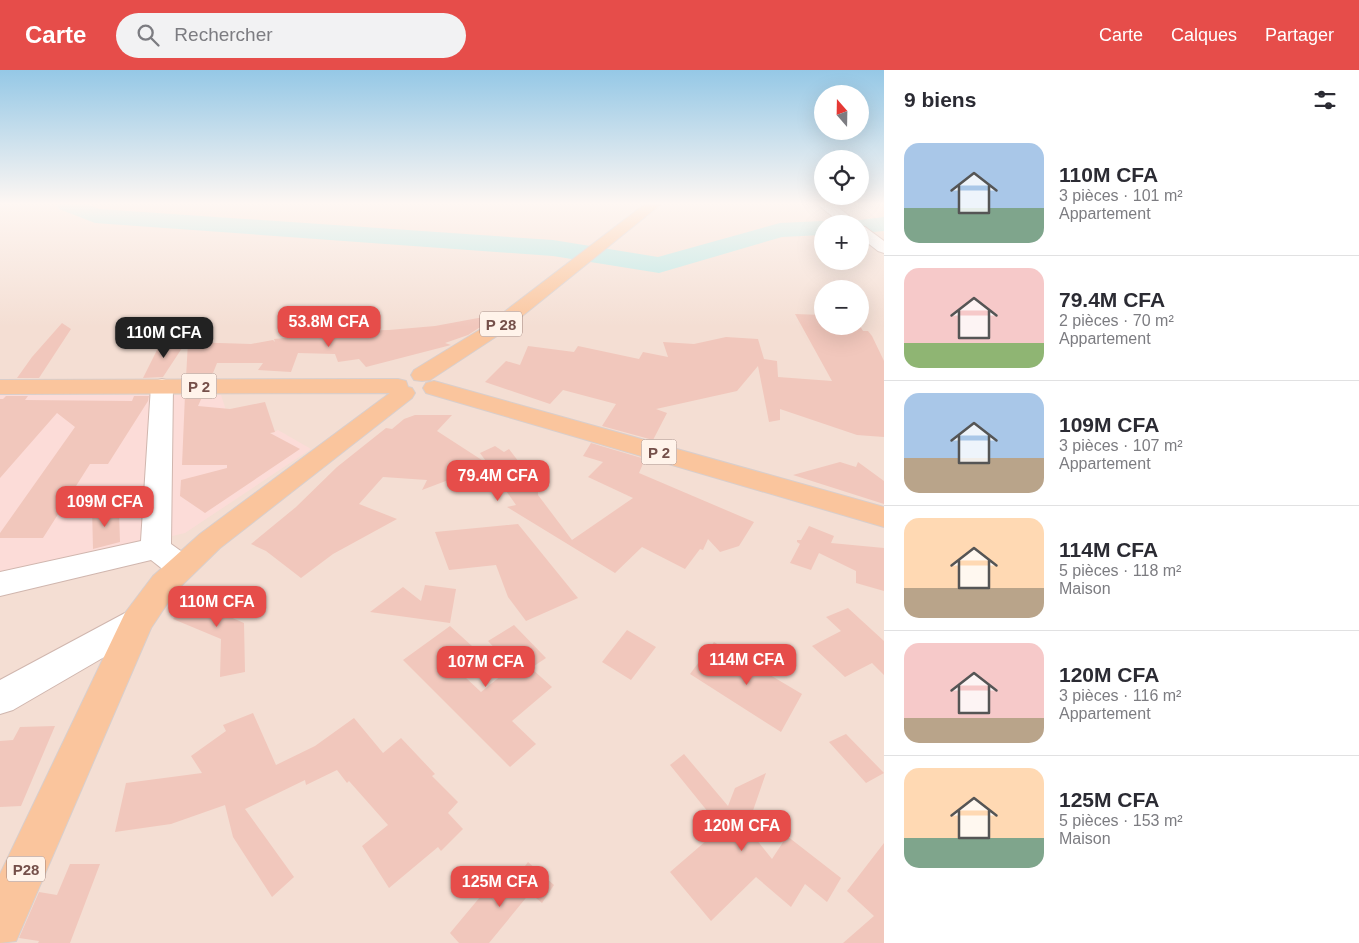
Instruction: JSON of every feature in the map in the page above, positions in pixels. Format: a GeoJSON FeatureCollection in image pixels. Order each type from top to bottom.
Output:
{"type":"FeatureCollection","features":[{"type":"Feature","properties":{"kind":"main road","name":"P 28"},"geometry":{"type":"LineString","coordinates":[[51,812],[137,622],[164,584],[210,541],[259,502],[414,385],[494,330],[601,245]]}},
{"type":"Feature","properties":{"kind":"main road","name":"P 2"},"geometry":{"type":"LineString","coordinates":[[0,387],[414,385],[884,517]]}},
{"type":"Feature","properties":{"kind":"main road","name":"P28"},"geometry":{"type":"LineString","coordinates":[[0,925],[51,812]]}},
{"type":"Feature","properties":{"kind":"street"},"geometry":{"type":"LineString","coordinates":[[156,548],[162,386]]}},
{"type":"Feature","properties":{"kind":"street"},"geometry":{"type":"LineString","coordinates":[[156,548],[181,567]]}},
{"type":"Feature","properties":{"kind":"street"},"geometry":{"type":"LineString","coordinates":[[0,584],[156,548]]}},
{"type":"Feature","properties":{"kind":"street"},"geometry":{"type":"LineString","coordinates":[[0,698],[137,622]]}},
{"type":"Feature","properties":{"kind":"shaded area"},"geometry":{"type":"Polygon","coordinates":[[[0,245],[814,245],[814,270],[869,270],[869,245],[884,245],[884,943],[0,943],[0,245]]]}},
{"type":"Feature","properties":{"kind":"shaded area"},"geometry":{"type":"Polygon","coordinates":[[[0,395],[221,395],[239,450],[278,430],[311,449],[185,533],[0,577],[0,395]]]}},
{"type":"Feature","properties":{"kind":"building"},"geometry":{"type":"Polygon","coordinates":[[[795,314],[814,315],[814,335],[869,335],[869,332],[872,336],[884,361],[884,437],[857,435],[780,409],[780,420],[769,422],[758,366],[737,391],[656,409],[667,413],[653,440],[602,426],[616,404],[563,390],[550,404],[485,382],[506,361],[520,365],[528,346],[574,352],[578,346],[639,359],[643,352],[668,357],[663,342],[694,344],[726,337],[758,339],[764,359],[777,361],[778,377],[832,381],[795,314]]]}},
{"type":"Feature","properties":{"kind":"building"},"geometry":{"type":"Polygon","coordinates":[[[489,316],[490,321],[468,335],[445,343],[451,345],[366,367],[359,359],[338,362],[335,354],[298,353],[291,372],[258,370],[263,363],[217,363],[211,378],[186,378],[188,342],[251,344],[273,340],[275,342],[274,339],[335,334],[335,331],[389,330],[435,326],[489,316]]]}},
{"type":"Feature","properties":{"kind":"building"},"geometry":{"type":"Polygon","coordinates":[[[62,323],[71,329],[39,378],[17,378],[32,357],[62,323]]]}},
{"type":"Feature","properties":{"kind":"building"},"geometry":{"type":"Polygon","coordinates":[[[161,342],[186,342],[163,377],[143,378],[161,342]]]}},
{"type":"Feature","properties":{"kind":"building"},"geometry":{"type":"Polygon","coordinates":[[[185,395],[203,395],[198,406],[230,409],[265,402],[275,432],[270,433],[300,449],[205,513],[180,496],[181,480],[227,468],[227,465],[182,465],[185,395]]]}},
{"type":"Feature","properties":{"kind":"building"},"geometry":{"type":"Polygon","coordinates":[[[6,396],[28,396],[25,400],[132,401],[134,396],[149,396],[148,401],[108,464],[90,464],[43,538],[0,538],[0,533],[75,427],[57,413],[0,478],[0,399],[6,396]]]}},
{"type":"Feature","properties":{"kind":"building"},"geometry":{"type":"Polygon","coordinates":[[[415,415],[452,415],[437,431],[488,464],[480,453],[495,446],[504,452],[509,449],[538,487],[538,495],[572,540],[633,498],[588,477],[603,462],[583,456],[591,443],[645,459],[639,473],[754,522],[739,546],[720,552],[708,539],[703,550],[700,549],[685,569],[642,547],[615,573],[507,507],[516,505],[488,465],[422,490],[427,480],[383,477],[359,504],[397,519],[333,554],[301,578],[266,551],[251,544],[296,507],[337,467],[386,428],[392,429],[404,419],[415,415]]]}},
{"type":"Feature","properties":{"kind":"building"},"geometry":{"type":"Polygon","coordinates":[[[840,462],[856,467],[858,462],[884,481],[884,504],[793,475],[840,462]]]}},
{"type":"Feature","properties":{"kind":"building"},"geometry":{"type":"Polygon","coordinates":[[[92,507],[119,512],[120,542],[93,549],[92,507]]]}},
{"type":"Feature","properties":{"kind":"building"},"geometry":{"type":"Polygon","coordinates":[[[518,524],[578,598],[526,621],[508,597],[496,565],[449,570],[435,532],[518,524]]]}},
{"type":"Feature","properties":{"kind":"building"},"geometry":{"type":"Polygon","coordinates":[[[809,526],[834,536],[831,543],[884,548],[884,591],[856,583],[856,571],[819,553],[811,570],[790,563],[800,544],[797,540],[801,540],[809,526]]]}},
{"type":"Feature","properties":{"kind":"building"},"geometry":{"type":"Polygon","coordinates":[[[425,585],[456,589],[450,623],[370,612],[403,587],[421,601],[425,585]]]}},
{"type":"Feature","properties":{"kind":"building"},"geometry":{"type":"Polygon","coordinates":[[[201,587],[229,596],[214,610],[244,623],[245,672],[220,677],[221,639],[173,619],[201,587]]]}},
{"type":"Feature","properties":{"kind":"building"},"geometry":{"type":"Polygon","coordinates":[[[848,608],[884,641],[884,675],[872,663],[845,677],[812,646],[841,631],[826,617],[848,608]]]}},
{"type":"Feature","properties":{"kind":"building"},"geometry":{"type":"Polygon","coordinates":[[[514,625],[546,658],[531,668],[552,687],[512,721],[536,744],[510,767],[403,660],[450,626],[472,646],[450,663],[481,692],[512,667],[488,641],[514,625]]]}},
{"type":"Feature","properties":{"kind":"building"},"geometry":{"type":"Polygon","coordinates":[[[627,630],[656,647],[631,680],[602,662],[627,630]]]}},
{"type":"Feature","properties":{"kind":"building"},"geometry":{"type":"Polygon","coordinates":[[[714,642],[802,694],[781,732],[690,674],[714,642]]]}},
{"type":"Feature","properties":{"kind":"building"},"geometry":{"type":"Polygon","coordinates":[[[253,713],[276,765],[315,746],[354,718],[383,753],[401,738],[435,774],[432,776],[458,802],[448,813],[463,829],[441,851],[438,847],[389,888],[362,846],[388,825],[349,781],[347,783],[337,770],[306,785],[305,780],[245,809],[294,877],[272,897],[233,837],[225,805],[171,824],[115,832],[126,783],[202,773],[191,756],[226,731],[223,725],[253,713]]]}},
{"type":"Feature","properties":{"kind":"building"},"geometry":{"type":"Polygon","coordinates":[[[55,726],[21,806],[0,807],[0,741],[13,740],[20,727],[55,726]]]}},
{"type":"Feature","properties":{"kind":"building"},"geometry":{"type":"Polygon","coordinates":[[[846,734],[884,773],[866,783],[829,742],[846,734]]]}},
{"type":"Feature","properties":{"kind":"building"},"geometry":{"type":"Polygon","coordinates":[[[684,754],[728,806],[735,788],[766,773],[747,828],[772,859],[787,836],[841,878],[827,902],[805,884],[791,907],[756,877],[711,921],[670,872],[721,828],[670,765],[684,754]]]}},
{"type":"Feature","properties":{"kind":"building"},"geometry":{"type":"Polygon","coordinates":[[[884,843],[884,943],[843,943],[874,916],[847,891],[884,843]]]}},
{"type":"Feature","properties":{"kind":"building"},"geometry":{"type":"Polygon","coordinates":[[[528,862],[554,885],[542,903],[530,893],[489,943],[459,943],[450,933],[485,891],[497,903],[528,862]]]}},
{"type":"Feature","properties":{"kind":"building"},"geometry":{"type":"Polygon","coordinates":[[[70,864],[100,864],[70,943],[38,943],[39,941],[19,938],[39,892],[57,895],[70,864]]]}},
{"type":"Feature","properties":{"kind":"waterway"},"geometry":{"type":"LineString","coordinates":[[506,245],[553,248],[659,265],[729,245]]}}]}
